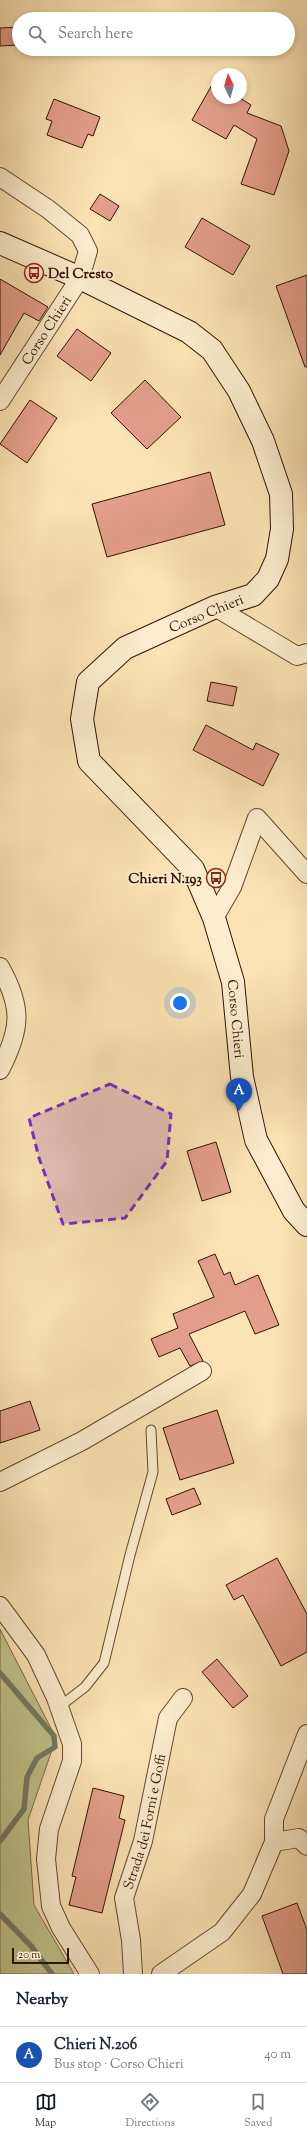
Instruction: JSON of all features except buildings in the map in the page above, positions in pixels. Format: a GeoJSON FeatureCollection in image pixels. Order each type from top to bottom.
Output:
{"type":"FeatureCollection","features":[{"type":"Feature","properties":{"kind":"main road","name":"Corso Chieri"},"geometry":{"type":"LineString","coordinates":[[0,243],[80,278],[189,332],[212,350],[239,391],[262,441],[280,494],[282,529],[277,559],[268,579],[253,595],[215,607],[125,648],[88,682],[82,719],[89,761],[193,868],[214,918],[233,982],[242,1078],[256,1140],[294,1211],[307,1225]]}},
{"type":"Feature","properties":{"kind":"street"},"geometry":{"type":"LineString","coordinates":[[0,177],[48,209],[80,235],[88,251],[80,278]]}},
{"type":"Feature","properties":{"kind":"street","name":"Corso Chieri"},"geometry":{"type":"LineString","coordinates":[[0,401],[80,278]]}},
{"type":"Feature","properties":{"kind":"street"},"geometry":{"type":"LineString","coordinates":[[215,607],[297,656],[307,653]]}},
{"type":"Feature","properties":{"kind":"street"},"geometry":{"type":"LineString","coordinates":[[214,918],[232,887],[257,818],[307,874]]}},
{"type":"Feature","properties":{"kind":"street"},"geometry":{"type":"LineString","coordinates":[[0,967],[9,984],[17,1008],[16,1031],[9,1053],[0,1070]]}},
{"type":"Feature","properties":{"kind":"street"},"geometry":{"type":"LineString","coordinates":[[0,1482],[82,1441],[202,1371]]}},
{"type":"Feature","properties":{"kind":"street"},"geometry":{"type":"LineString","coordinates":[[0,1606],[36,1655],[59,1707],[72,1744],[72,1761],[49,1829],[46,1858],[51,1906],[61,1928],[90,1974]]}},
{"type":"Feature","properties":{"kind":"street","name":"Strada dei Forni e Goffi"},"geometry":{"type":"LineString","coordinates":[[133,1974],[131,1940],[124,1898],[143,1842],[168,1718],[183,1698]]}},
{"type":"Feature","properties":{"kind":"street"},"geometry":{"type":"LineString","coordinates":[[161,1974],[222,1932],[252,1894],[274,1842],[274,1819],[307,1734]]}},
{"type":"Feature","properties":{"kind":"street"},"geometry":{"type":"LineString","coordinates":[[274,1842],[299,1838],[307,1846]]}},
{"type":"Feature","properties":{"kind":"lane"},"geometry":{"type":"LineString","coordinates":[[59,1707],[85,1687],[104,1663],[130,1555],[153,1472],[151,1430]]}},
{"type":"Feature","properties":{"kind":"highlighted area"},"geometry":{"type":"Polygon","coordinates":[[[110,1084],[171,1114],[167,1161],[125,1218],[63,1224],[39,1158],[29,1118],[110,1084]]]}},
{"type":"Feature","properties":{"kind":"green space"},"geometry":{"type":"Polygon","coordinates":[[[0,1629],[56,1738],[28,1820],[34,1905],[74,1974],[0,1974],[0,1629]]]}},
{"type":"Feature","properties":{"kind":"waterway"},"geometry":{"type":"LineString","coordinates":[[0,1673],[54,1736],[55,1747],[37,1758],[27,1777],[24,1809],[0,1841]]}},
{"type":"Feature","properties":{"kind":"waterway"},"geometry":{"type":"LineString","coordinates":[[0,1914],[31,1946],[52,1974]]}},
{"type":"Feature","properties":{"kind":"place","name":"Del Cresto"},"geometry":{"type":"Point","coordinates":[34,273]}},
{"type":"Feature","properties":{"kind":"place","name":"Chieri N.193"},"geometry":{"type":"Point","coordinates":[216,878]}},
{"type":"Feature","properties":{"kind":"place","name":"Chieri N.206"},"geometry":{"type":"Point","coordinates":[239,1111]}}]}
